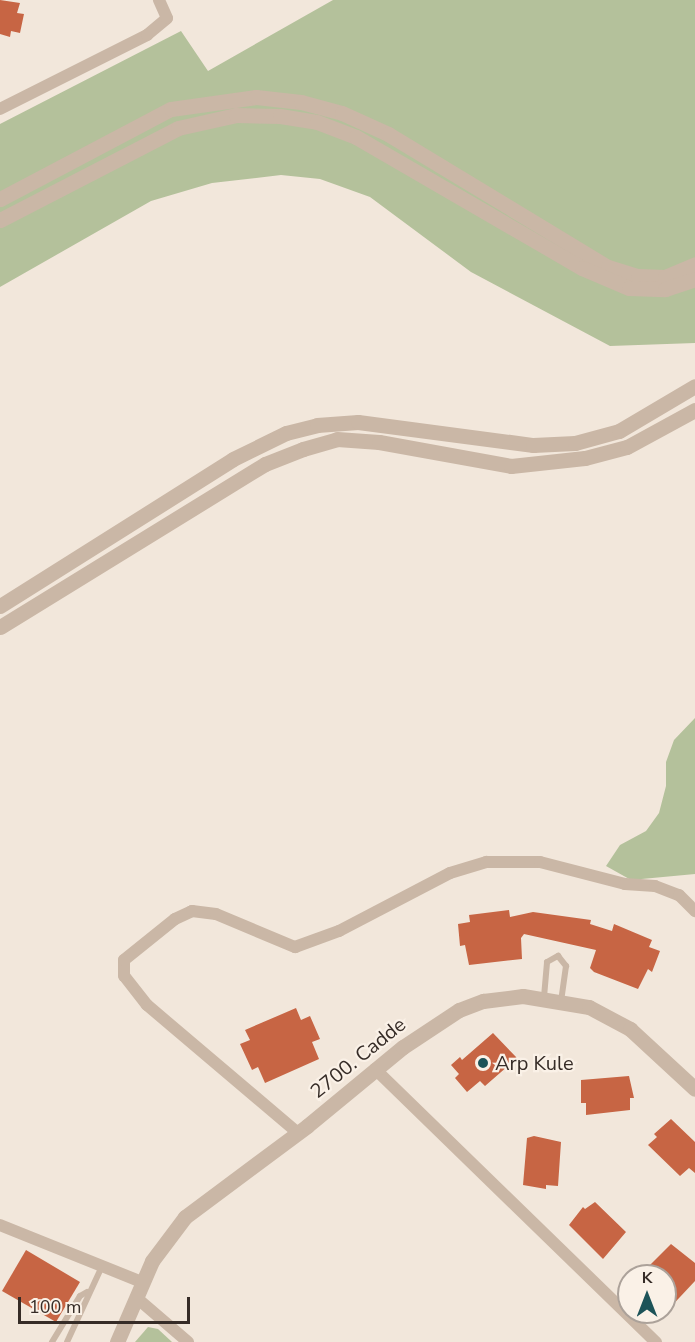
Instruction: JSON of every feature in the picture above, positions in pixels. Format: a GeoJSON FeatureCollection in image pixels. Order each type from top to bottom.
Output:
{"type":"FeatureCollection","features":[{"type":"Feature","properties":{"kind":"street"},"geometry":{"type":"LineString","coordinates":[[0,109],[147,35],[167,18],[159,0]]}},
{"type":"Feature","properties":{"kind":"street"},"geometry":{"type":"LineString","coordinates":[[0,199],[171,109],[256,97],[342,113],[388,134],[608,267],[638,276],[665,277],[695,264]]}},
{"type":"Feature","properties":{"kind":"street"},"geometry":{"type":"LineString","coordinates":[[0,220],[178,128],[236,115],[280,116],[317,122],[356,137],[544,247],[629,288],[664,289],[695,279]]}},
{"type":"Feature","properties":{"kind":"street"},"geometry":{"type":"LineString","coordinates":[[0,606],[233,459],[286,433],[317,425],[358,422],[532,445],[575,443],[619,431],[695,386]]}},
{"type":"Feature","properties":{"kind":"street"},"geometry":{"type":"LineString","coordinates":[[0,627],[265,464],[303,449],[337,439],[379,442],[511,466],[585,458],[627,447],[695,410]]}},
{"type":"Feature","properties":{"kind":"street"},"geometry":{"type":"LineString","coordinates":[[298,1133],[147,1005],[124,976],[124,960],[175,919],[192,911],[216,914],[295,946],[339,931],[450,873],[486,862],[540,862],[625,884],[655,886],[679,895],[695,911]]}},
{"type":"Feature","properties":{"kind":"street","name":"2700. Cadde"},"geometry":{"type":"LineString","coordinates":[[117,1342],[138,1299],[142,1282],[164,1243],[184,1217],[298,1133],[375,1069],[459,1010],[504,997],[544,997],[589,1007],[630,1029],[695,1089]]}},
{"type":"Feature","properties":{"kind":"street"},"geometry":{"type":"LineString","coordinates":[[375,1069],[656,1342]]}},
{"type":"Feature","properties":{"kind":"street"},"geometry":{"type":"LineString","coordinates":[[0,1225],[103,1263],[142,1282]]}},
{"type":"Feature","properties":{"kind":"street"},"geometry":{"type":"LineString","coordinates":[[138,1299],[188,1342]]}},
{"type":"Feature","properties":{"kind":"lane"},"geometry":{"type":"LineString","coordinates":[[544,997],[547,962],[558,956],[566,966],[561,1000]]}},
{"type":"Feature","properties":{"kind":"lane"},"geometry":{"type":"LineString","coordinates":[[67,1342],[83,1311],[87,1293],[103,1263]]}},
{"type":"Feature","properties":{"kind":"lane"},"geometry":{"type":"LineString","coordinates":[[52,1342],[80,1296],[87,1293]]}},
{"type":"Feature","properties":{"kind":"green space"},"geometry":{"type":"Polygon","coordinates":[[[333,0],[695,0],[695,343],[610,346],[471,272],[370,197],[320,179],[281,175],[212,183],[151,201],[0,287],[0,124],[181,31],[208,71],[333,0]]]}},
{"type":"Feature","properties":{"kind":"green space"},"geometry":{"type":"Polygon","coordinates":[[[695,718],[695,874],[631,880],[606,866],[620,845],[646,831],[659,813],[666,786],[666,762],[674,740],[695,718]]]}},
{"type":"Feature","properties":{"kind":"green space"},"geometry":{"type":"Polygon","coordinates":[[[148,1327],[158,1329],[172,1342],[135,1342],[148,1327]]]}},
{"type":"Feature","properties":{"kind":"building"},"geometry":{"type":"Polygon","coordinates":[[[0,0],[20,3],[17,13],[24,14],[20,33],[11,31],[10,37],[0,34],[0,0]]]}},
{"type":"Feature","properties":{"kind":"building"},"geometry":{"type":"Polygon","coordinates":[[[509,910],[510,917],[533,912],[591,920],[590,924],[612,931],[614,924],[652,940],[649,947],[660,951],[652,972],[648,969],[638,989],[594,972],[590,968],[596,950],[524,934],[521,938],[522,959],[469,965],[465,945],[460,946],[458,924],[470,922],[469,915],[509,910]]]}},
{"type":"Feature","properties":{"kind":"building"},"geometry":{"type":"Polygon","coordinates":[[[296,1008],[301,1020],[310,1016],[320,1039],[312,1042],[319,1059],[265,1083],[258,1067],[252,1070],[240,1044],[250,1040],[245,1030],[296,1008]]]}},
{"type":"Feature","properties":{"kind":"building","name":"Arp Kule"},"geometry":{"type":"Polygon","coordinates":[[[493,1033],[517,1058],[485,1086],[480,1081],[467,1092],[455,1078],[459,1074],[451,1065],[460,1057],[462,1060],[493,1033]]]}},
{"type":"Feature","properties":{"kind":"building"},"geometry":{"type":"Polygon","coordinates":[[[629,1076],[634,1098],[630,1098],[630,1110],[586,1115],[586,1103],[581,1103],[581,1080],[629,1076]]]}},
{"type":"Feature","properties":{"kind":"building"},"geometry":{"type":"Polygon","coordinates":[[[671,1119],[695,1142],[695,1173],[689,1168],[680,1176],[648,1145],[657,1137],[654,1134],[671,1119]]]}},
{"type":"Feature","properties":{"kind":"building"},"geometry":{"type":"Polygon","coordinates":[[[534,1136],[561,1142],[558,1186],[546,1185],[546,1189],[523,1185],[527,1138],[534,1136]]]}},
{"type":"Feature","properties":{"kind":"building"},"geometry":{"type":"Polygon","coordinates":[[[595,1202],[626,1232],[603,1259],[569,1225],[583,1207],[585,1209],[595,1202]]]}},
{"type":"Feature","properties":{"kind":"building"},"geometry":{"type":"Polygon","coordinates":[[[671,1244],[695,1263],[695,1281],[677,1300],[677,1264],[651,1264],[671,1244]]]}},
{"type":"Feature","properties":{"kind":"building"},"geometry":{"type":"Polygon","coordinates":[[[26,1250],[80,1282],[56,1322],[2,1291],[26,1250]]]}},
{"type":"Feature","properties":{"kind":"place","name":"Arp Kule"},"geometry":{"type":"Point","coordinates":[483,1063]}}]}
